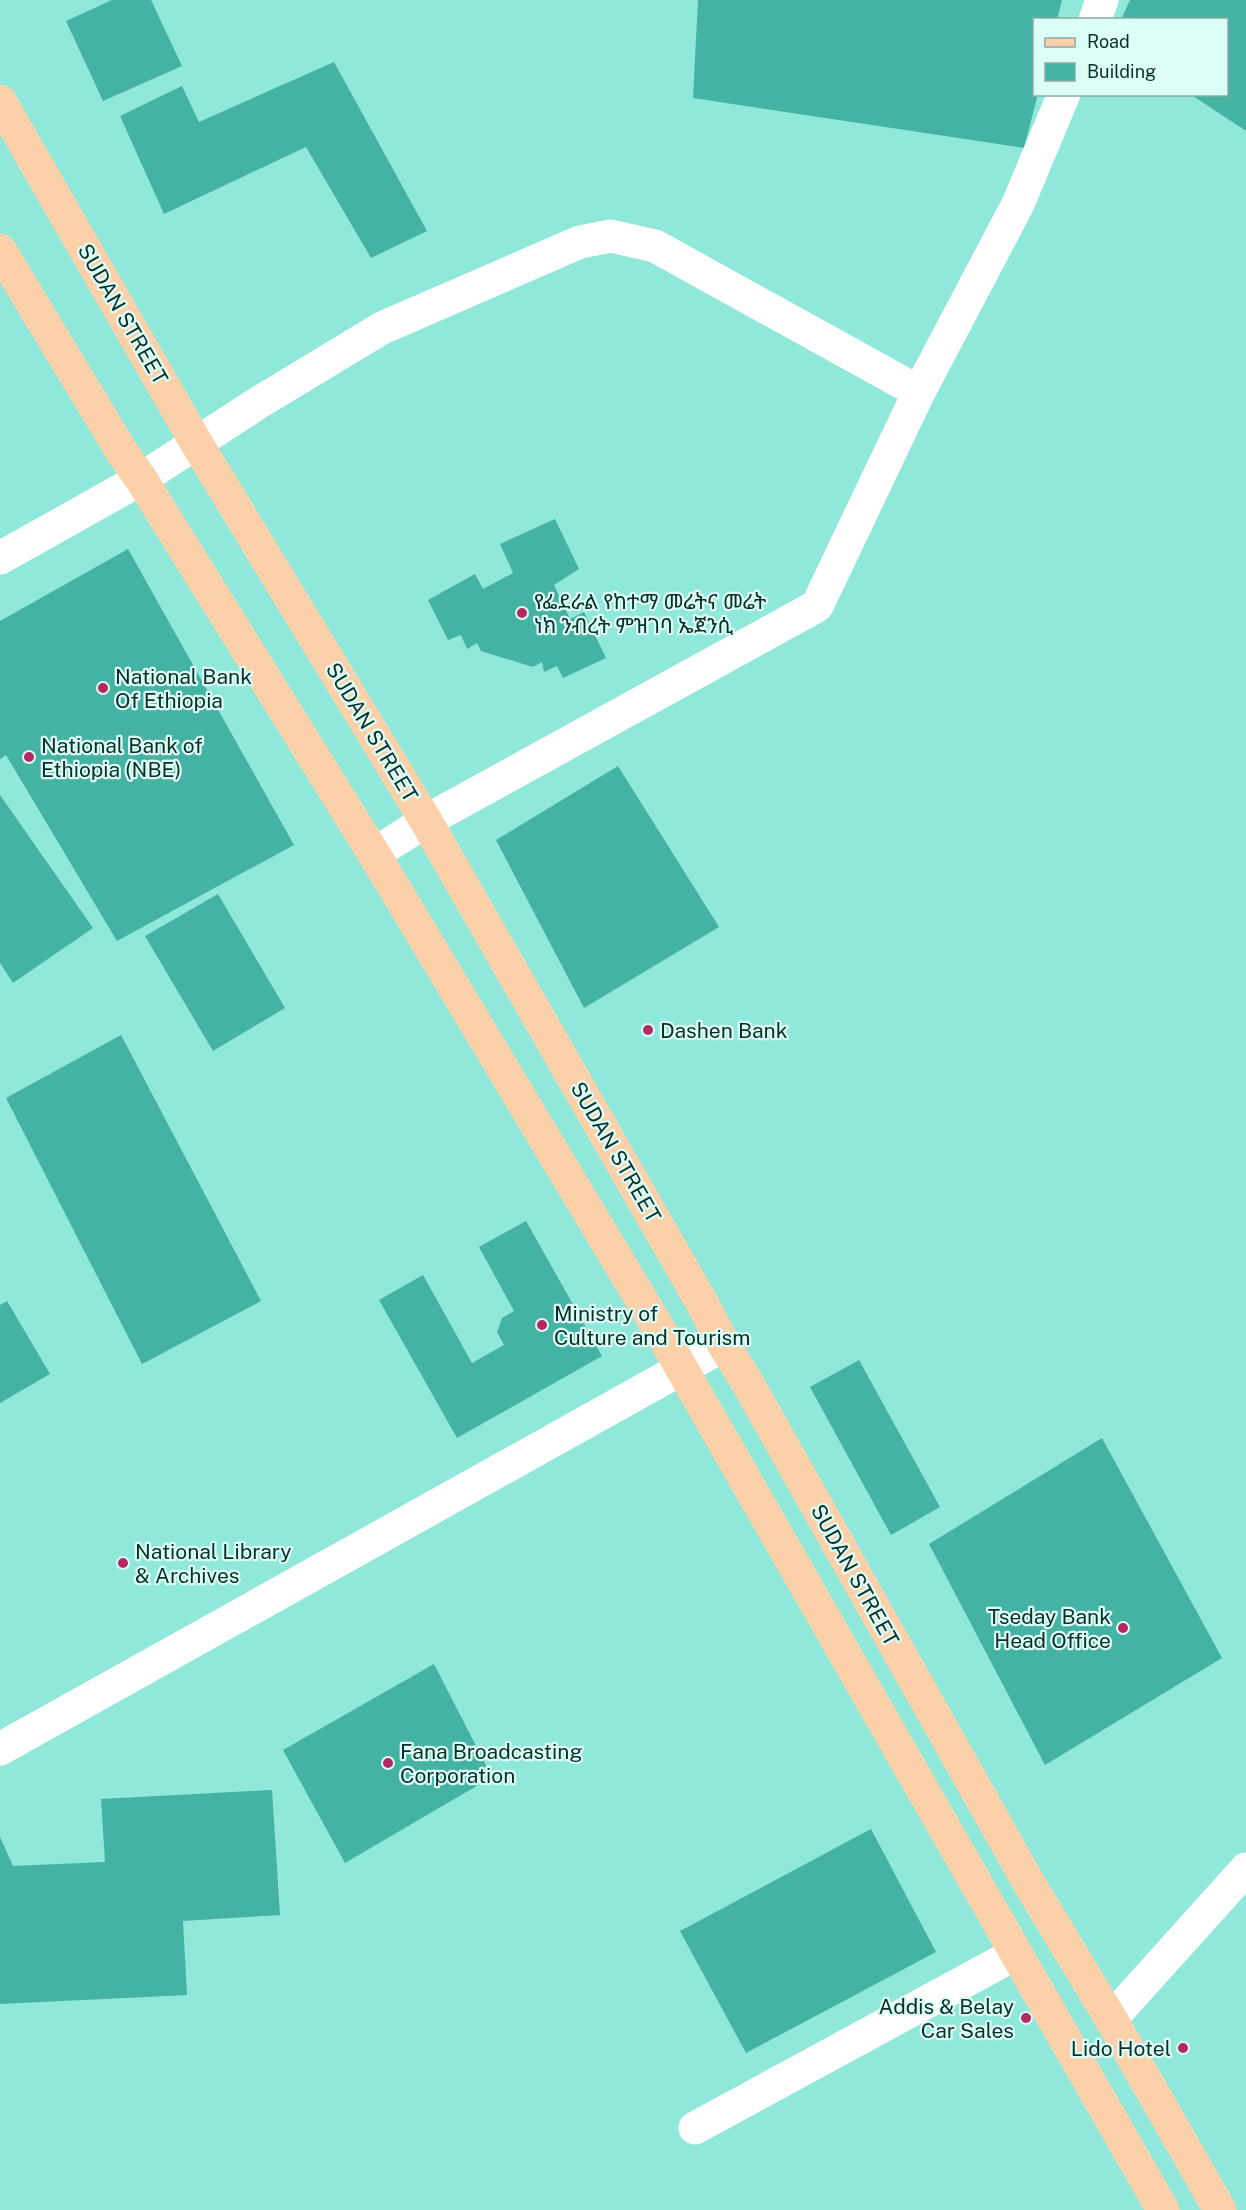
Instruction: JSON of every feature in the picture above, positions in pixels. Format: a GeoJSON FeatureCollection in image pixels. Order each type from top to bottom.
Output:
{"type":"FeatureCollection","features":[{"type":"Feature","properties":{"kind":"main road","name":"SUDAN STREET"},"geometry":{"type":"LineString","coordinates":[[0,100],[197,444],[426,821],[747,1382],[1030,1885],[1112,2019],[1220,2210]]}},
{"type":"Feature","properties":{"kind":"main road"},"geometry":{"type":"LineString","coordinates":[[0,250],[122,452],[374,854],[659,1329],[1163,2210]]}},
{"type":"Feature","properties":{"kind":"main road"},"geometry":{"type":"LineString","coordinates":[[1103,2104],[1145,2081]]}},
{"type":"Feature","properties":{"kind":"street"},"geometry":{"type":"LineString","coordinates":[[1096,18],[1102,0]]}},
{"type":"Feature","properties":{"kind":"street"},"geometry":{"type":"LineString","coordinates":[[374,854],[426,821],[817,606],[919,392],[1018,204],[1063,96]]}},
{"type":"Feature","properties":{"kind":"street"},"geometry":{"type":"LineString","coordinates":[[0,558],[141,479],[258,403],[382,328],[580,242],[611,236],[655,246],[919,392]]}},
{"type":"Feature","properties":{"kind":"street"},"geometry":{"type":"LineString","coordinates":[[0,1749],[724,1345]]}},
{"type":"Feature","properties":{"kind":"street"},"geometry":{"type":"LineString","coordinates":[[1112,2019],[1246,1869]]}},
{"type":"Feature","properties":{"kind":"street"},"geometry":{"type":"LineString","coordinates":[[695,2128],[1015,1954]]}},
{"type":"Feature","properties":{"kind":"building"},"geometry":{"type":"Polygon","coordinates":[[[112,0],[151,0],[182,66],[103,101],[66,21],[112,0]]]}},
{"type":"Feature","properties":{"kind":"building"},"geometry":{"type":"Polygon","coordinates":[[[698,0],[1062,0],[1058,18],[1033,18],[1033,96],[1037,96],[1024,148],[693,98],[698,0]]]}},
{"type":"Feature","properties":{"kind":"building"},"geometry":{"type":"Polygon","coordinates":[[[1130,0],[1246,0],[1246,131],[1193,96],[1228,96],[1228,18],[1122,18],[1130,0]]]}},
{"type":"Feature","properties":{"kind":"building"},"geometry":{"type":"Polygon","coordinates":[[[334,62],[427,231],[371,258],[306,147],[164,214],[120,116],[182,86],[199,122],[334,62]]]}},
{"type":"Feature","properties":{"kind":"building"},"geometry":{"type":"Polygon","coordinates":[[[555,519],[579,569],[554,585],[570,619],[584,612],[606,658],[563,678],[557,666],[544,672],[542,662],[533,667],[481,651],[477,643],[467,649],[461,635],[448,640],[428,600],[475,574],[483,589],[513,573],[500,544],[555,519]]]}},
{"type":"Feature","properties":{"kind":"building","name":"National Bank Of Ethiopia"},"geometry":{"type":"Polygon","coordinates":[[[128,549],[294,845],[117,941],[6,755],[0,759],[0,621],[128,549]]]}},
{"type":"Feature","properties":{"kind":"building"},"geometry":{"type":"Polygon","coordinates":[[[618,766],[719,927],[584,1008],[496,840],[618,766]]]}},
{"type":"Feature","properties":{"kind":"building"},"geometry":{"type":"Polygon","coordinates":[[[0,795],[93,928],[13,983],[0,963],[0,795]]]}},
{"type":"Feature","properties":{"kind":"building"},"geometry":{"type":"Polygon","coordinates":[[[218,894],[285,1008],[213,1051],[145,936],[218,894]]]}},
{"type":"Feature","properties":{"kind":"building"},"geometry":{"type":"Polygon","coordinates":[[[121,1035],[261,1301],[142,1364],[6,1098],[121,1035]]]}},
{"type":"Feature","properties":{"kind":"building","name":"Ministry of Culture and Tourism"},"geometry":{"type":"Polygon","coordinates":[[[526,1221],[602,1356],[457,1438],[379,1300],[423,1275],[472,1363],[504,1345],[497,1332],[502,1318],[514,1311],[479,1247],[526,1221]]]}},
{"type":"Feature","properties":{"kind":"building"},"geometry":{"type":"Polygon","coordinates":[[[7,1301],[50,1374],[0,1403],[0,1305],[7,1301]]]}},
{"type":"Feature","properties":{"kind":"building"},"geometry":{"type":"Polygon","coordinates":[[[859,1360],[940,1507],[891,1535],[810,1387],[859,1360]]]}},
{"type":"Feature","properties":{"kind":"building"},"geometry":{"type":"Polygon","coordinates":[[[1102,1438],[1222,1658],[1045,1765],[929,1544],[1102,1438]]]}},
{"type":"Feature","properties":{"kind":"building","name":"Fana Broadcasting Corporation"},"geometry":{"type":"Polygon","coordinates":[[[434,1664],[492,1777],[345,1863],[283,1750],[434,1664]]]}},
{"type":"Feature","properties":{"kind":"building"},"geometry":{"type":"Polygon","coordinates":[[[272,1790],[280,1915],[183,1921],[187,1995],[0,2004],[0,1837],[13,1866],[105,1862],[101,1799],[272,1790]]]}},
{"type":"Feature","properties":{"kind":"building"},"geometry":{"type":"Polygon","coordinates":[[[871,1829],[936,1952],[746,2053],[680,1931],[871,1829]]]}},
{"type":"Feature","properties":{"kind":"place","name":"የፌደራል የከተማ መሬትና መሬት ነክ ንብረት ምዝገባ ኤጀንሲ"},"geometry":{"type":"Point","coordinates":[522,613]}},
{"type":"Feature","properties":{"kind":"place","name":"National Bank Of Ethiopia"},"geometry":{"type":"Point","coordinates":[103,688]}},
{"type":"Feature","properties":{"kind":"place","name":"National Bank of Ethiopia (NBE)"},"geometry":{"type":"Point","coordinates":[29,757]}},
{"type":"Feature","properties":{"kind":"place","name":"Dashen Bank"},"geometry":{"type":"Point","coordinates":[648,1030]}},
{"type":"Feature","properties":{"kind":"place","name":"Ministry of Culture and Tourism"},"geometry":{"type":"Point","coordinates":[542,1325]}},
{"type":"Feature","properties":{"kind":"place","name":"National Library & Archives"},"geometry":{"type":"Point","coordinates":[123,1563]}},
{"type":"Feature","properties":{"kind":"place","name":"Tseday Bank Head Office"},"geometry":{"type":"Point","coordinates":[1123,1628]}},
{"type":"Feature","properties":{"kind":"place","name":"Fana Broadcasting Corporation"},"geometry":{"type":"Point","coordinates":[388,1763]}},
{"type":"Feature","properties":{"kind":"place","name":"Addis & Belay Car Sales"},"geometry":{"type":"Point","coordinates":[1026,2018]}},
{"type":"Feature","properties":{"kind":"place","name":"Lido Hotel"},"geometry":{"type":"Point","coordinates":[1183,2048]}}]}
